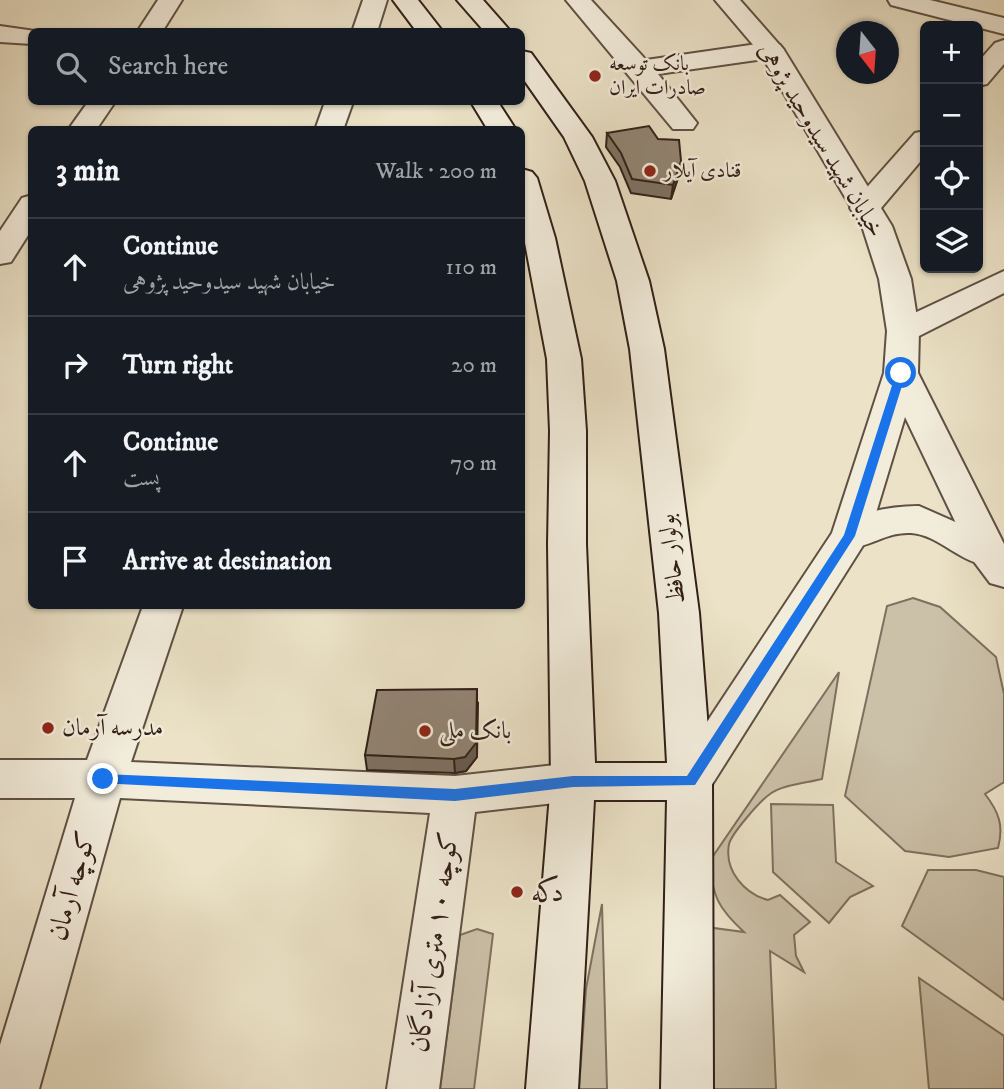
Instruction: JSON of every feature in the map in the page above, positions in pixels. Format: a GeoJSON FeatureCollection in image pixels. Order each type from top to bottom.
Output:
{"type":"FeatureCollection","features":[{"type":"Feature","properties":{"kind":"street"},"geometry":{"type":"LineString","coordinates":[[152,28],[170,0]]}},
{"type":"Feature","properties":{"kind":"street"},"geometry":{"type":"LineString","coordinates":[[365,28],[375,0]]}},
{"type":"Feature","properties":{"kind":"street"},"geometry":{"type":"LineString","coordinates":[[404,0],[428,28]]}},
{"type":"Feature","properties":{"kind":"street"},"geometry":{"type":"LineString","coordinates":[[469,0],[495,28]]}},
{"type":"Feature","properties":{"kind":"street"},"geometry":{"type":"LineString","coordinates":[[578,0],[640,69],[682,123]]}},
{"type":"Feature","properties":{"kind":"street","name":"خیابان شهید سیدوحید پژوهی"},"geometry":{"type":"LineString","coordinates":[[690,781],[849,536],[901,373],[903,331],[895,279],[877,226],[771,50],[727,0]]}},
{"type":"Feature","properties":{"kind":"street"},"geometry":{"type":"LineString","coordinates":[[920,2],[1004,26]]}},
{"type":"Feature","properties":{"kind":"street"},"geometry":{"type":"LineString","coordinates":[[0,34],[28,36]]}},
{"type":"Feature","properties":{"kind":"street"},"geometry":{"type":"LineString","coordinates":[[983,72],[1004,48]]}},
{"type":"Feature","properties":{"kind":"street"},"geometry":{"type":"LineString","coordinates":[[640,69],[771,50]]}},
{"type":"Feature","properties":{"kind":"street","name":"بولوار حافظ"},"geometry":{"type":"LineString","coordinates":[[525,64],[578,137],[600,181],[633,281],[647,349],[679,613],[690,781],[687,1089]]}},
{"type":"Feature","properties":{"kind":"street"},"geometry":{"type":"LineString","coordinates":[[85,126],[99,105]]}},
{"type":"Feature","properties":{"kind":"street"},"geometry":{"type":"LineString","coordinates":[[330,126],[338,105]]}},
{"type":"Feature","properties":{"kind":"street"},"geometry":{"type":"LineString","coordinates":[[487,105],[500,126]]}},
{"type":"Feature","properties":{"kind":"street"},"geometry":{"type":"LineString","coordinates":[[865,208],[920,145]]}},
{"type":"Feature","properties":{"kind":"street"},"geometry":{"type":"LineString","coordinates":[[525,188],[540,238],[564,359],[573,782],[552,1089]]}},
{"type":"Feature","properties":{"kind":"street"},"geometry":{"type":"LineString","coordinates":[[15,239],[28,212]]}},
{"type":"Feature","properties":{"kind":"street"},"geometry":{"type":"LineString","coordinates":[[903,331],[1004,281]]}},
{"type":"Feature","properties":{"kind":"street"},"geometry":{"type":"LineString","coordinates":[[901,373],[996,563]]}},
{"type":"Feature","properties":{"kind":"street"},"geometry":{"type":"LineString","coordinates":[[849,536],[890,520],[919,519],[996,563]]}},
{"type":"Feature","properties":{"kind":"street","name":"کوچه آرمان"},"geometry":{"type":"LineString","coordinates":[[13,1089],[103,779],[162,609]]}},
{"type":"Feature","properties":{"kind":"street"},"geometry":{"type":"LineString","coordinates":[[0,779],[103,779],[455,795],[573,782],[690,781]]}},
{"type":"Feature","properties":{"kind":"street","name":"کوچه ۱۰ متری آزادگان"},"geometry":{"type":"LineString","coordinates":[[414,1089],[455,795]]}},
{"type":"Feature","properties":{"kind":"shaded area"},"geometry":{"type":"Polygon","coordinates":[[[913,598],[940,607],[996,657],[1004,694],[1004,782],[985,794],[999,820],[998,848],[949,857],[905,851],[845,796],[887,606],[913,598]]]}},
{"type":"Feature","properties":{"kind":"shaded area"},"geometry":{"type":"Polygon","coordinates":[[[839,672],[822,779],[788,786],[770,794],[747,818],[729,844],[728,854],[733,872],[744,887],[768,900],[780,895],[810,922],[794,935],[796,956],[804,972],[770,951],[776,1089],[703,1089],[706,927],[744,932],[718,901],[709,862],[839,672]]]}},
{"type":"Feature","properties":{"kind":"shaded area"},"geometry":{"type":"Polygon","coordinates":[[[771,804],[833,805],[836,862],[873,886],[850,897],[829,923],[773,872],[771,804]]]}},
{"type":"Feature","properties":{"kind":"shaded area"},"geometry":{"type":"Polygon","coordinates":[[[928,870],[976,870],[1004,877],[1004,1000],[902,926],[928,870]]]}},
{"type":"Feature","properties":{"kind":"shaded area"},"geometry":{"type":"Polygon","coordinates":[[[602,904],[607,1089],[579,1089],[586,989],[602,904]]]}},
{"type":"Feature","properties":{"kind":"shaded area"},"geometry":{"type":"Polygon","coordinates":[[[477,929],[493,934],[474,1089],[440,1089],[460,935],[477,929]]]}},
{"type":"Feature","properties":{"kind":"shaded area"},"geometry":{"type":"Polygon","coordinates":[[[919,978],[1004,1036],[1004,1089],[929,1089],[919,978]]]}},
{"type":"Feature","properties":{"kind":"building","name":"قنادی آیلار"},"geometry":{"type":"Polygon","coordinates":[[[649,126],[658,139],[679,140],[681,161],[673,185],[632,179],[621,153],[607,133],[649,126]]]}},
{"type":"Feature","properties":{"kind":"building","name":"بانک ملی"},"geometry":{"type":"Polygon","coordinates":[[[477,689],[476,743],[465,757],[454,759],[365,755],[377,690],[477,689]]]}},
{"type":"Feature","properties":{"kind":"place","name":"بانک توسعه صادرات ایران"},"geometry":{"type":"Point","coordinates":[595,76]}},
{"type":"Feature","properties":{"kind":"place","name":"قنادی آیلار"},"geometry":{"type":"Point","coordinates":[650,171]}},
{"type":"Feature","properties":{"kind":"place","name":"مدرسه آرمان"},"geometry":{"type":"Point","coordinates":[48,728]}},
{"type":"Feature","properties":{"kind":"place","name":"بانک ملی"},"geometry":{"type":"Point","coordinates":[425,731]}},
{"type":"Feature","properties":{"kind":"place","name":"دکه"},"geometry":{"type":"Point","coordinates":[517,892]}},
{"type":"Feature","properties":{"kind":"route"},"geometry":{"type":"LineString","coordinates":[[103,779],[455,795],[573,782],[690,781],[849,536],[901,373]]}}]}
